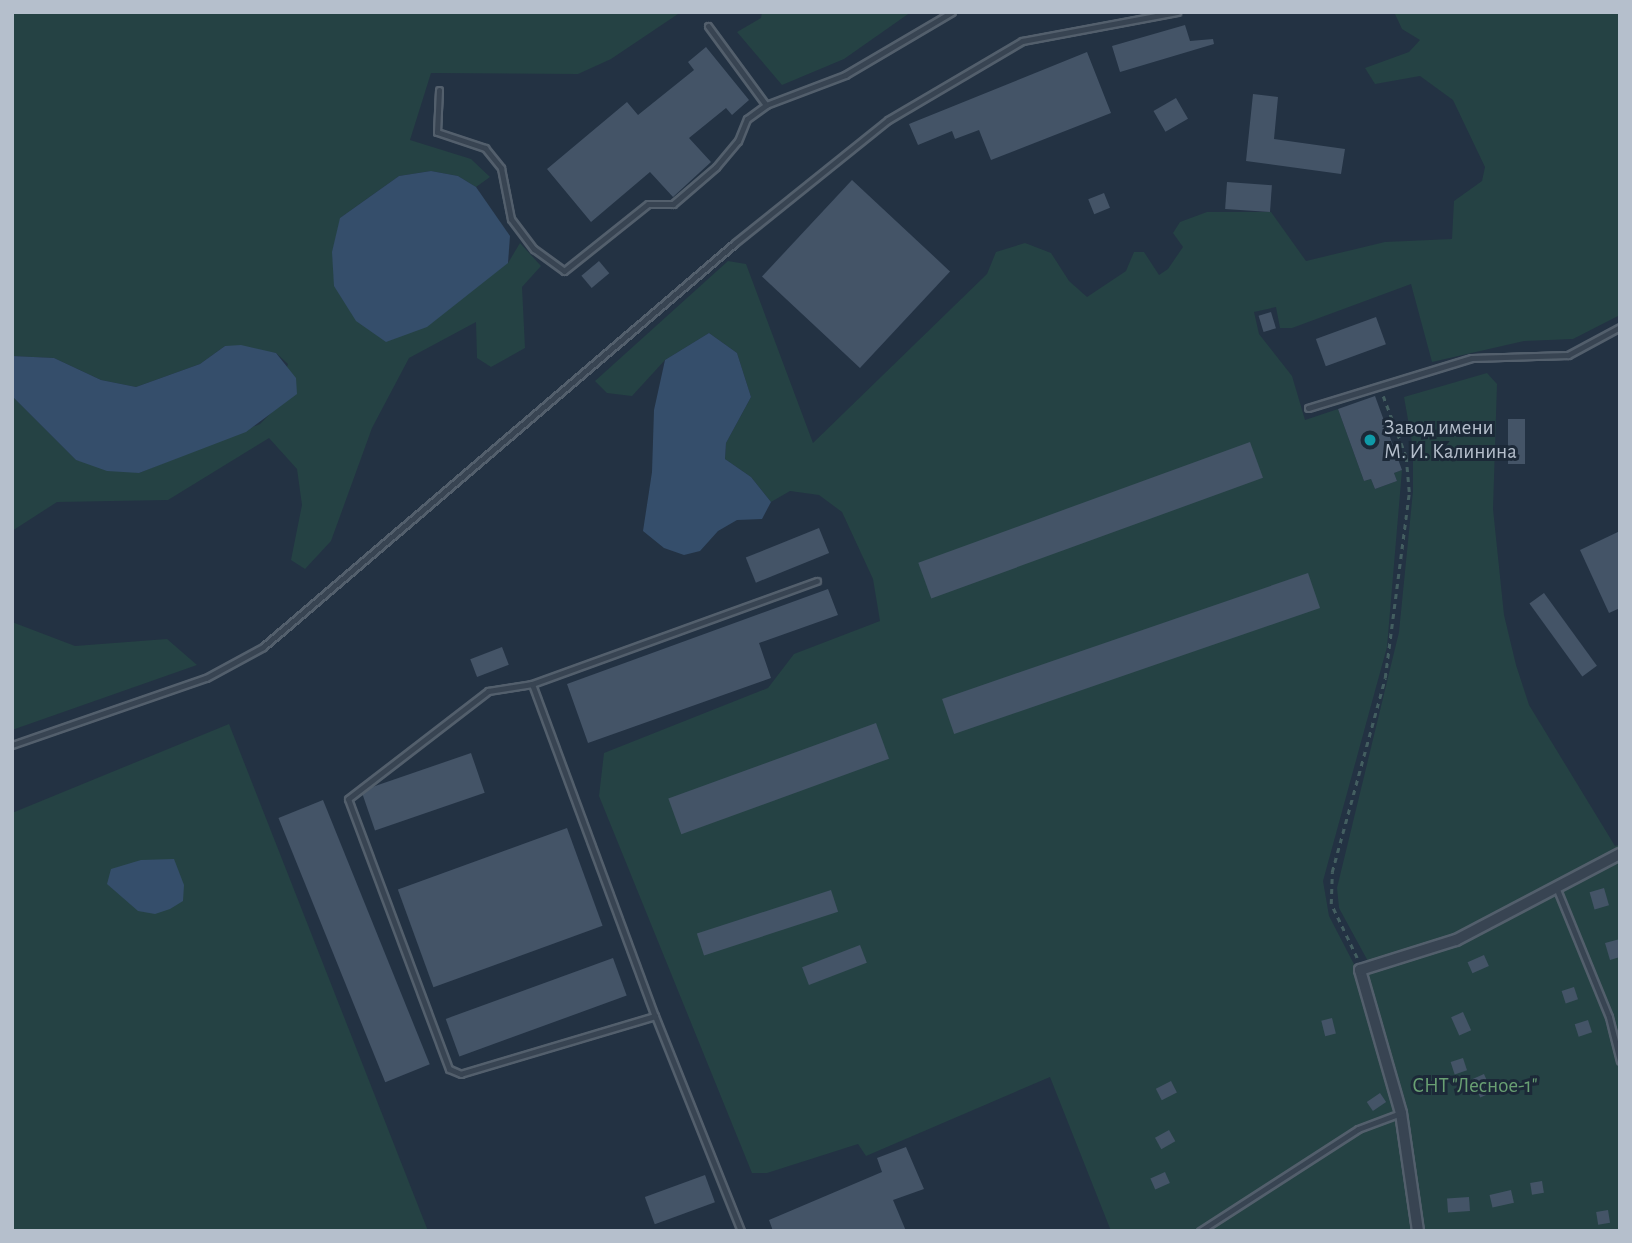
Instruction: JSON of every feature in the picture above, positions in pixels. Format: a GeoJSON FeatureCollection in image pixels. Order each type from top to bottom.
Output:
{"type":"FeatureCollection","features":[{"type":"Feature","properties":{"kind":"street"},"geometry":{"type":"LineString","coordinates":[[1418,1231],[1401,1112],[1360,970],[1456,940],[1620,854]]}},
{"type":"Feature","properties":{"kind":"lane"},"geometry":{"type":"LineString","coordinates":[[439,90],[437,132],[485,148],[501,168],[511,219],[534,249],[564,271],[648,204],[673,204],[716,167],[738,141],[747,119],[766,104],[845,75],[952,12]]}},
{"type":"Feature","properties":{"kind":"lane"},"geometry":{"type":"LineString","coordinates":[[12,745],[206,678],[263,647],[735,243],[888,120],[1022,41],[1177,12]]}},
{"type":"Feature","properties":{"kind":"lane"},"geometry":{"type":"LineString","coordinates":[[708,26],[766,104]]}},
{"type":"Feature","properties":{"kind":"lane"},"geometry":{"type":"LineString","coordinates":[[1308,408],[1472,358],[1568,355],[1620,327]]}},
{"type":"Feature","properties":{"kind":"lane"},"geometry":{"type":"LineString","coordinates":[[655,1016],[461,1074],[449,1069],[348,799],[488,691],[532,684],[817,580]]}},
{"type":"Feature","properties":{"kind":"lane"},"geometry":{"type":"LineString","coordinates":[[532,684],[655,1016],[741,1231]]}},
{"type":"Feature","properties":{"kind":"lane"},"geometry":{"type":"LineString","coordinates":[[1556,887],[1605,1006],[1620,1061]]}},
{"type":"Feature","properties":{"kind":"lane"},"geometry":{"type":"LineString","coordinates":[[1200,1231],[1358,1129],[1401,1112]]}},
{"type":"Feature","properties":{"kind":"path"},"geometry":{"type":"LineString","coordinates":[[1360,970],[1331,904],[1332,872],[1385,678],[1409,492],[1406,457],[1381,386]]}},
{"type":"Feature","properties":{"kind":"green space"},"geometry":{"type":"Polygon","coordinates":[[[12,12],[681,12],[611,59],[578,74],[431,73],[410,140],[471,159],[490,177],[476,187],[458,176],[431,171],[399,176],[340,218],[508,263],[520,243],[541,266],[522,287],[525,348],[491,367],[477,358],[476,322],[409,358],[372,428],[331,541],[305,569],[291,560],[302,505],[297,469],[269,438],[168,500],[57,502],[12,531],[12,396],[76,460],[139,473],[260,424],[271,413],[288,364],[276,353],[225,346],[200,364],[136,387],[101,380],[54,358],[12,356],[12,12]]]}},
{"type":"Feature","properties":{"kind":"green space"},"geometry":{"type":"Polygon","coordinates":[[[762,12],[911,12],[844,59],[782,85],[737,32],[761,18],[762,12]]]}},
{"type":"Feature","properties":{"kind":"green space","name":"СНТ \"Лесное-1\""},"geometry":{"type":"Polygon","coordinates":[[[1394,12],[1620,12],[1620,315],[1573,339],[1524,341],[1432,362],[1411,284],[1292,328],[1280,328],[1276,307],[1254,312],[1259,334],[1292,376],[1305,420],[1338,409],[1364,481],[1371,479],[1375,489],[1397,481],[1394,473],[1402,470],[1387,647],[1323,881],[1329,916],[1356,968],[1370,965],[1339,908],[1337,888],[1399,632],[1413,491],[1413,448],[1404,397],[1487,373],[1497,384],[1493,509],[1504,615],[1516,665],[1529,705],[1615,846],[1620,844],[1620,1231],[1111,1231],[1050,1077],[866,1156],[858,1144],[767,1173],[752,1173],[599,796],[604,753],[768,688],[794,654],[880,621],[873,579],[842,512],[819,495],[790,491],[771,502],[751,477],[725,459],[726,443],[751,397],[737,353],[709,333],[665,360],[632,396],[607,393],[595,381],[728,261],[746,264],[813,443],[987,274],[996,252],[1025,243],[1051,253],[1069,281],[1087,297],[1126,271],[1134,252],[1144,252],[1159,275],[1168,269],[1183,247],[1173,233],[1180,222],[1207,212],[1271,212],[1306,261],[1385,242],[1452,239],[1454,201],[1482,181],[1485,167],[1453,100],[1420,76],[1375,84],[1365,68],[1409,52],[1420,40],[1402,29],[1394,12]]]}},
{"type":"Feature","properties":{"kind":"green space"},"geometry":{"type":"Polygon","coordinates":[[[12,622],[75,646],[167,639],[197,665],[12,730],[12,622]]]}},
{"type":"Feature","properties":{"kind":"green space"},"geometry":{"type":"Polygon","coordinates":[[[229,724],[428,1231],[12,1231],[12,813],[229,724]]]}},
{"type":"Feature","properties":{"kind":"water"},"geometry":{"type":"Polygon","coordinates":[[[431,171],[458,176],[476,187],[510,236],[508,263],[427,327],[386,342],[356,321],[334,286],[332,252],[340,218],[399,176],[431,171]]]}},
{"type":"Feature","properties":{"kind":"water"},"geometry":{"type":"Polygon","coordinates":[[[709,333],[737,353],[751,397],[726,443],[725,459],[751,477],[771,502],[762,519],[737,520],[718,531],[700,551],[684,555],[664,548],[643,531],[652,472],[654,410],[665,360],[709,333]]]}},
{"type":"Feature","properties":{"kind":"water"},"geometry":{"type":"Polygon","coordinates":[[[241,345],[276,353],[296,378],[297,394],[246,432],[139,473],[107,471],[76,460],[12,396],[12,356],[54,358],[101,380],[136,387],[200,364],[225,346],[241,345]]]}},
{"type":"Feature","properties":{"kind":"water"},"geometry":{"type":"Polygon","coordinates":[[[174,859],[184,885],[183,901],[170,909],[155,914],[138,911],[107,884],[111,869],[141,860],[174,859]]]}},
{"type":"Feature","properties":{"kind":"building"},"geometry":{"type":"Polygon","coordinates":[[[1185,25],[1190,41],[1213,39],[1214,44],[1120,72],[1112,46],[1185,25]]]}},
{"type":"Feature","properties":{"kind":"building"},"geometry":{"type":"Polygon","coordinates":[[[706,47],[749,100],[732,115],[726,108],[689,138],[711,162],[673,197],[650,172],[591,222],[547,169],[627,102],[638,115],[694,70],[688,62],[706,47]]]}},
{"type":"Feature","properties":{"kind":"building"},"geometry":{"type":"Polygon","coordinates":[[[1087,52],[1111,113],[991,160],[979,130],[955,139],[952,131],[918,145],[909,124],[1087,52]]]}},
{"type":"Feature","properties":{"kind":"building"},"geometry":{"type":"Polygon","coordinates":[[[1253,94],[1278,97],[1274,139],[1345,149],[1341,174],[1246,161],[1253,94]]]}},
{"type":"Feature","properties":{"kind":"building"},"geometry":{"type":"Polygon","coordinates":[[[1176,98],[1188,119],[1165,132],[1153,111],[1176,98]]]}},
{"type":"Feature","properties":{"kind":"building"},"geometry":{"type":"Polygon","coordinates":[[[852,180],[950,271],[860,368],[762,277],[852,180]]]}},
{"type":"Feature","properties":{"kind":"building"},"geometry":{"type":"Polygon","coordinates":[[[1227,182],[1272,185],[1270,212],[1225,209],[1227,182]]]}},
{"type":"Feature","properties":{"kind":"building"},"geometry":{"type":"Polygon","coordinates":[[[1104,193],[1110,208],[1094,214],[1088,199],[1104,193]]]}},
{"type":"Feature","properties":{"kind":"building"},"geometry":{"type":"Polygon","coordinates":[[[599,261],[609,273],[592,288],[581,276],[599,261]]]}},
{"type":"Feature","properties":{"kind":"building"},"geometry":{"type":"Polygon","coordinates":[[[1271,312],[1276,328],[1264,332],[1259,316],[1271,312]]]}},
{"type":"Feature","properties":{"kind":"building"},"geometry":{"type":"Polygon","coordinates":[[[1376,317],[1386,344],[1326,366],[1316,339],[1376,317]]]}},
{"type":"Feature","properties":{"kind":"building","name":"Завод имени М. И. Калинина"},"geometry":{"type":"Polygon","coordinates":[[[1375,396],[1402,470],[1394,473],[1397,481],[1375,489],[1371,479],[1364,481],[1338,409],[1375,396]]]}},
{"type":"Feature","properties":{"kind":"building"},"geometry":{"type":"Polygon","coordinates":[[[1508,419],[1525,419],[1525,464],[1508,464],[1508,419]]]}},
{"type":"Feature","properties":{"kind":"building"},"geometry":{"type":"Polygon","coordinates":[[[1250,442],[1263,478],[931,598],[918,563],[1250,442]]]}},
{"type":"Feature","properties":{"kind":"building"},"geometry":{"type":"Polygon","coordinates":[[[819,528],[829,553],[756,583],[746,558],[819,528]]]}},
{"type":"Feature","properties":{"kind":"building"},"geometry":{"type":"Polygon","coordinates":[[[1620,531],[1620,608],[1609,613],[1580,550],[1620,531]]]}},
{"type":"Feature","properties":{"kind":"building"},"geometry":{"type":"Polygon","coordinates":[[[1308,573],[1320,608],[954,734],[942,699],[1308,573]]]}},
{"type":"Feature","properties":{"kind":"building"},"geometry":{"type":"Polygon","coordinates":[[[828,589],[838,615],[759,643],[771,678],[588,743],[567,684],[828,589]]]}},
{"type":"Feature","properties":{"kind":"building"},"geometry":{"type":"Polygon","coordinates":[[[1544,593],[1597,666],[1582,676],[1529,604],[1544,593]]]}},
{"type":"Feature","properties":{"kind":"building"},"geometry":{"type":"Polygon","coordinates":[[[502,647],[509,665],[477,677],[470,659],[502,647]]]}},
{"type":"Feature","properties":{"kind":"building"},"geometry":{"type":"Polygon","coordinates":[[[876,723],[889,759],[681,834],[668,799],[876,723]]]}},
{"type":"Feature","properties":{"kind":"building"},"geometry":{"type":"Polygon","coordinates":[[[471,753],[485,793],[375,830],[361,791],[471,753]]]}},
{"type":"Feature","properties":{"kind":"building"},"geometry":{"type":"Polygon","coordinates":[[[323,800],[430,1064],[385,1082],[278,818],[323,800]]]}},
{"type":"Feature","properties":{"kind":"building"},"geometry":{"type":"Polygon","coordinates":[[[567,828],[603,926],[433,987],[398,890],[567,828]]]}},
{"type":"Feature","properties":{"kind":"building"},"geometry":{"type":"Polygon","coordinates":[[[1604,888],[1609,905],[1595,909],[1590,892],[1604,888]]]}},
{"type":"Feature","properties":{"kind":"building"},"geometry":{"type":"Polygon","coordinates":[[[831,890],[838,912],[704,955],[697,934],[831,890]]]}},
{"type":"Feature","properties":{"kind":"building"},"geometry":{"type":"Polygon","coordinates":[[[1620,939],[1620,957],[1610,960],[1605,943],[1620,939]]]}},
{"type":"Feature","properties":{"kind":"building"},"geometry":{"type":"Polygon","coordinates":[[[860,945],[867,963],[809,985],[802,967],[860,945]]]}},
{"type":"Feature","properties":{"kind":"building"},"geometry":{"type":"Polygon","coordinates":[[[1484,955],[1489,966],[1472,973],[1468,962],[1484,955]]]}},
{"type":"Feature","properties":{"kind":"building"},"geometry":{"type":"Polygon","coordinates":[[[613,958],[627,996],[459,1056],[446,1019],[613,958]]]}},
{"type":"Feature","properties":{"kind":"building"},"geometry":{"type":"Polygon","coordinates":[[[1574,987],[1578,999],[1566,1003],[1562,991],[1574,987]]]}},
{"type":"Feature","properties":{"kind":"building"},"geometry":{"type":"Polygon","coordinates":[[[1463,1012],[1471,1030],[1459,1036],[1451,1017],[1463,1012]]]}},
{"type":"Feature","properties":{"kind":"building"},"geometry":{"type":"Polygon","coordinates":[[[1332,1018],[1336,1034],[1325,1036],[1321,1021],[1332,1018]]]}},
{"type":"Feature","properties":{"kind":"building"},"geometry":{"type":"Polygon","coordinates":[[[1588,1020],[1592,1032],[1579,1037],[1575,1024],[1588,1020]]]}},
{"type":"Feature","properties":{"kind":"building"},"geometry":{"type":"Polygon","coordinates":[[[1463,1058],[1467,1070],[1455,1074],[1451,1062],[1463,1058]]]}},
{"type":"Feature","properties":{"kind":"building"},"geometry":{"type":"Polygon","coordinates":[[[1484,1074],[1492,1092],[1480,1098],[1472,1079],[1484,1074]]]}},
{"type":"Feature","properties":{"kind":"building"},"geometry":{"type":"Polygon","coordinates":[[[1171,1081],[1177,1093],[1162,1100],[1156,1089],[1171,1081]]]}},
{"type":"Feature","properties":{"kind":"building"},"geometry":{"type":"Polygon","coordinates":[[[1380,1093],[1386,1102],[1373,1111],[1367,1102],[1380,1093]]]}},
{"type":"Feature","properties":{"kind":"building"},"geometry":{"type":"Polygon","coordinates":[[[1169,1130],[1175,1141],[1161,1149],[1155,1138],[1169,1130]]]}},
{"type":"Feature","properties":{"kind":"building"},"geometry":{"type":"Polygon","coordinates":[[[906,1147],[924,1189],[893,1200],[906,1231],[773,1231],[769,1220],[882,1172],[877,1158],[906,1147]]]}},
{"type":"Feature","properties":{"kind":"building"},"geometry":{"type":"Polygon","coordinates":[[[1165,1172],[1170,1183],[1155,1189],[1150,1179],[1165,1172]]]}},
{"type":"Feature","properties":{"kind":"building"},"geometry":{"type":"Polygon","coordinates":[[[705,1175],[715,1202],[655,1224],[645,1197],[705,1175]]]}},
{"type":"Feature","properties":{"kind":"building"},"geometry":{"type":"Polygon","coordinates":[[[1542,1181],[1544,1193],[1532,1195],[1530,1183],[1542,1181]]]}},
{"type":"Feature","properties":{"kind":"building"},"geometry":{"type":"Polygon","coordinates":[[[1511,1190],[1514,1203],[1492,1208],[1490,1195],[1511,1190]]]}},
{"type":"Feature","properties":{"kind":"building"},"geometry":{"type":"Polygon","coordinates":[[[1469,1197],[1470,1211],[1448,1213],[1447,1199],[1469,1197]]]}},
{"type":"Feature","properties":{"kind":"building"},"geometry":{"type":"Polygon","coordinates":[[[1608,1210],[1610,1223],[1598,1225],[1596,1212],[1608,1210]]]}},
{"type":"Feature","properties":{"kind":"place","name":"Завод имени М. И. Калинина"},"geometry":{"type":"Point","coordinates":[1370,440]}}]}
